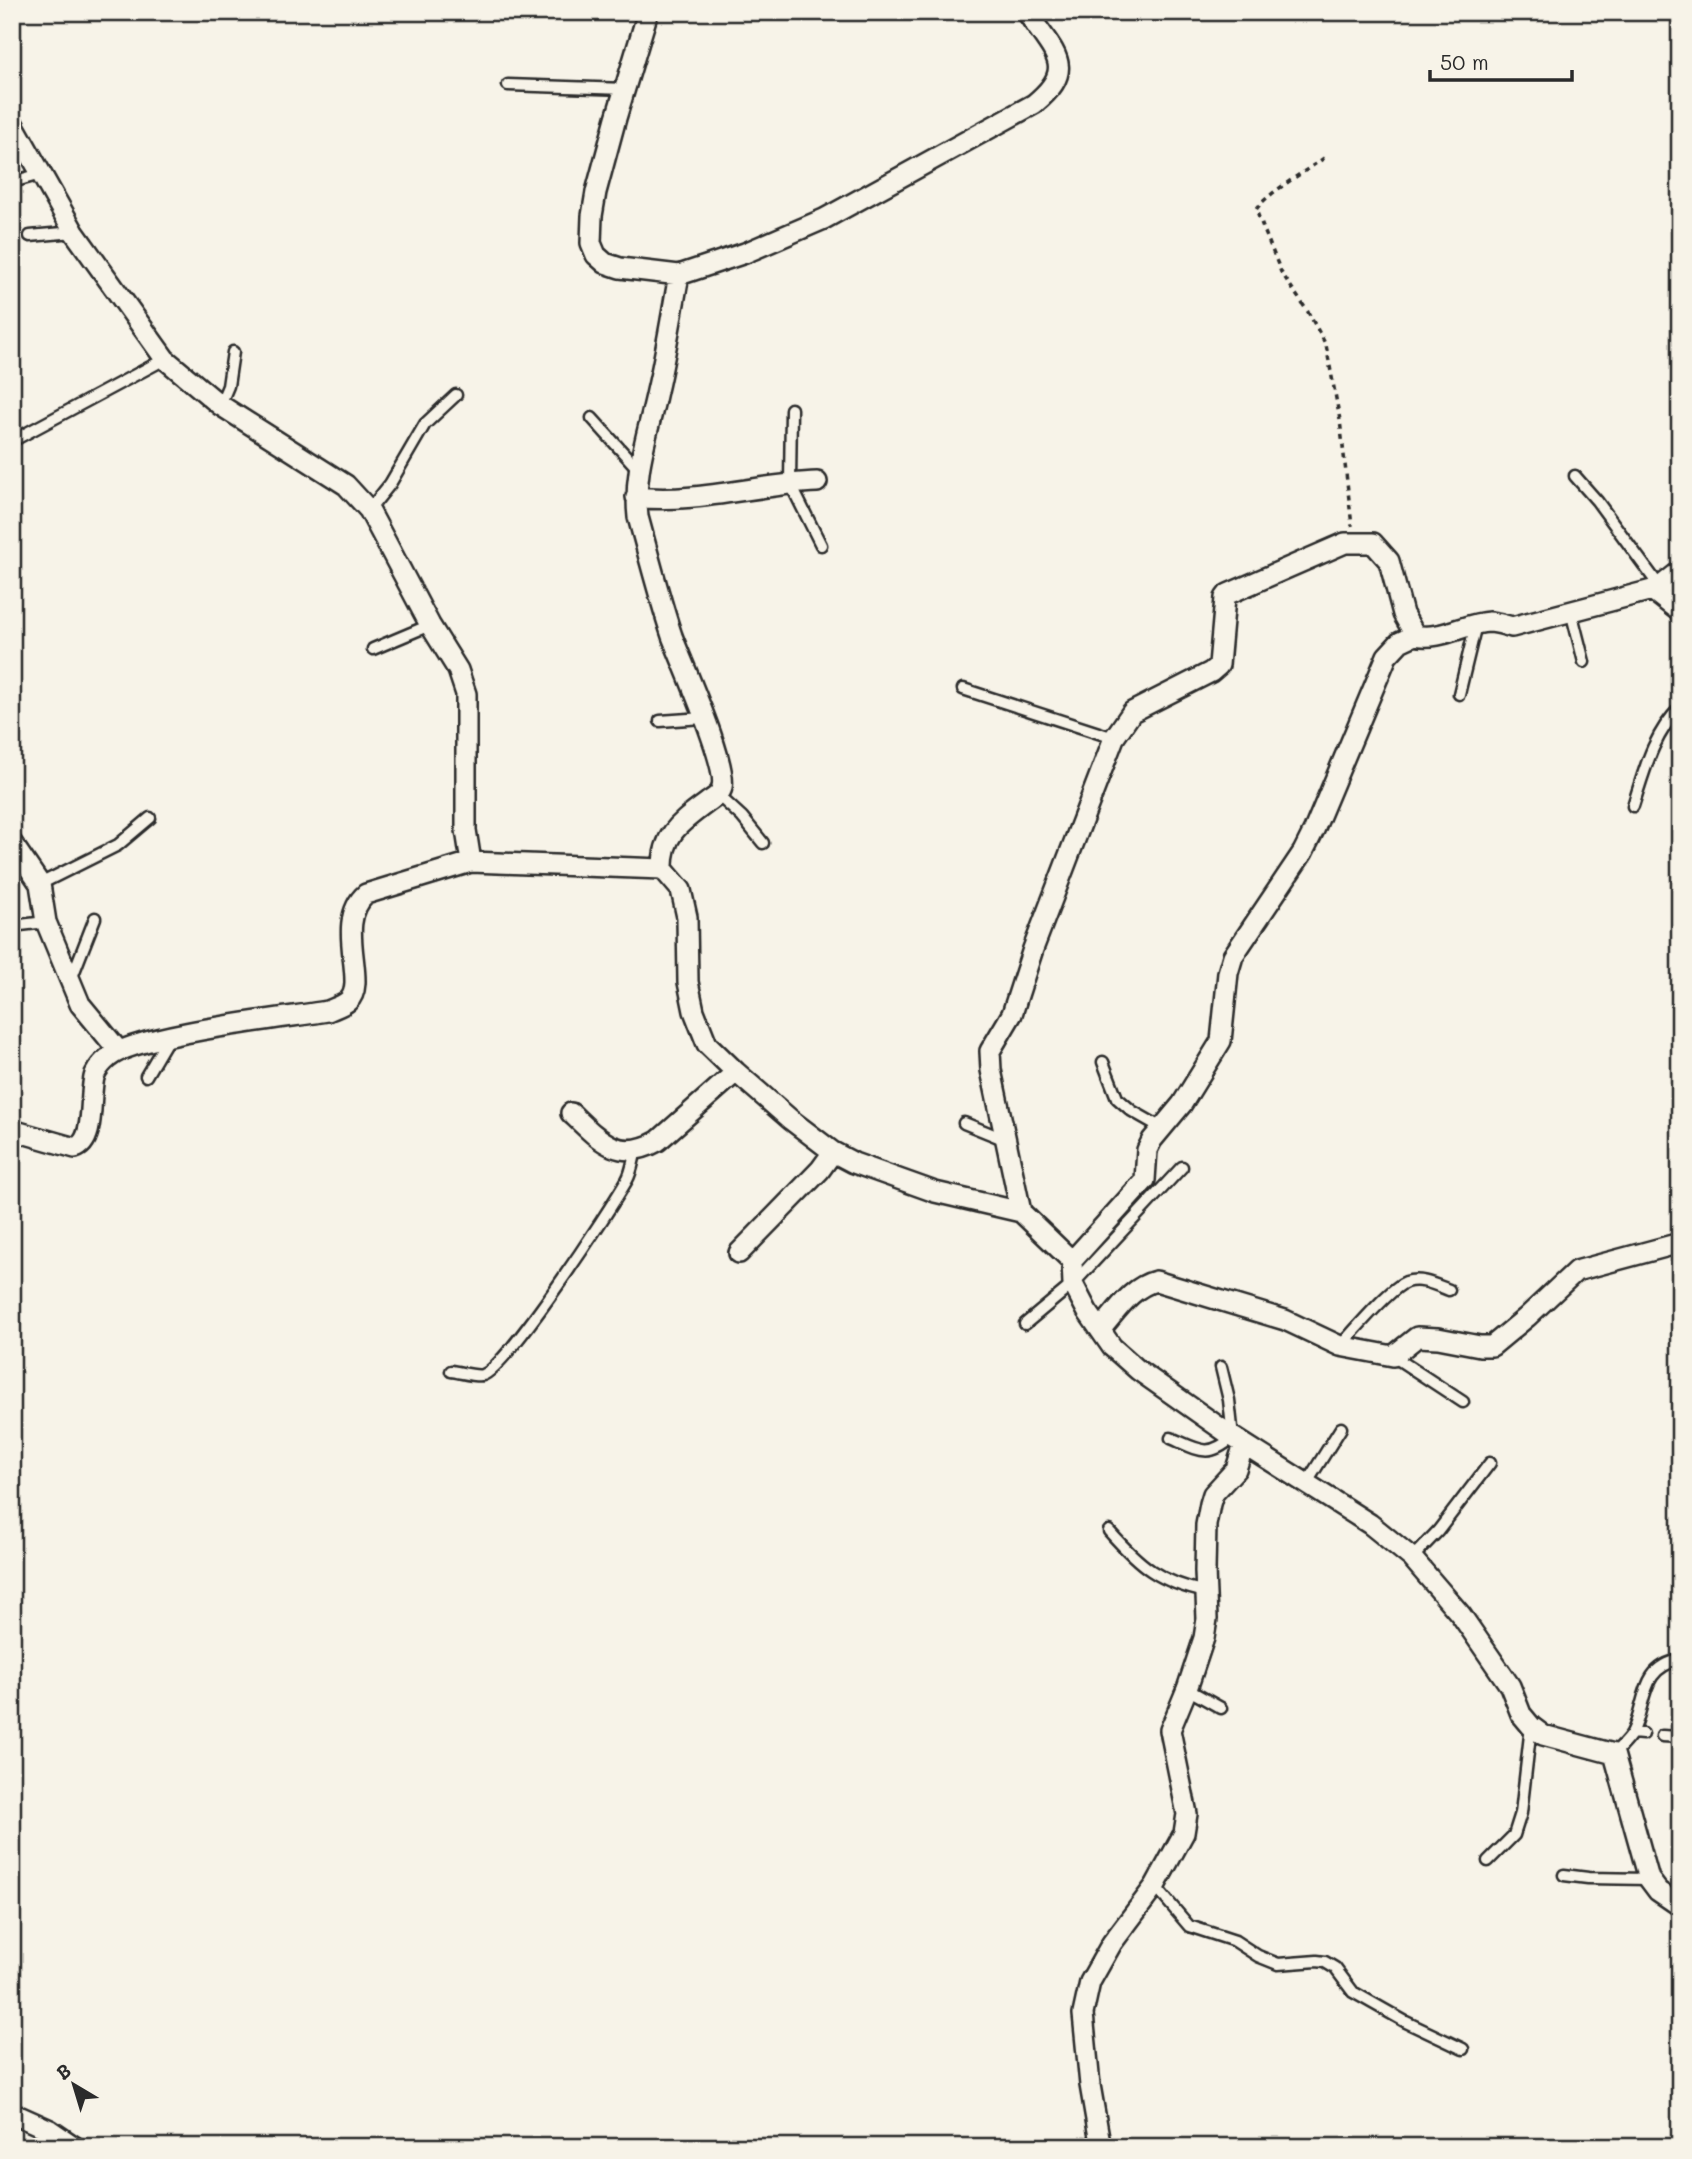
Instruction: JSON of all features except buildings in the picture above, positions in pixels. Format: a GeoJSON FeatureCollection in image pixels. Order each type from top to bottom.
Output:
{"type":"FeatureCollection","features":[{"type":"Feature","properties":{"kind":"street"},"geometry":{"type":"LineString","coordinates":[[648,12],[596,192],[591,243],[596,255],[605,263],[620,268],[679,275],[745,253],[824,219],[1034,104],[1050,91],[1060,73],[1058,61],[1027,12]]}},
{"type":"Feature","properties":{"kind":"street"},"geometry":{"type":"LineString","coordinates":[[12,121],[74,232],[165,359],[220,405],[346,485],[369,510],[430,625],[458,670],[466,694],[466,830],[471,862]]}},
{"type":"Feature","properties":{"kind":"street"},"geometry":{"type":"LineString","coordinates":[[679,275],[658,390],[638,469],[636,497],[638,517],[672,637],[690,677],[723,771],[722,787],[718,795],[683,821],[666,842],[663,852],[663,869],[681,890],[687,918],[688,982],[694,1011],[707,1044],[791,1120],[833,1152],[854,1163],[935,1192],[1021,1212],[1072,1261],[1073,1284],[1112,1348],[1138,1370],[1238,1441],[1370,1524],[1412,1558],[1461,1615],[1510,1686],[1521,1714],[1531,1726],[1543,1735],[1614,1754],[1649,1879],[1658,1891],[1680,1906]]}},
{"type":"Feature","properties":{"kind":"street"},"geometry":{"type":"LineString","coordinates":[[636,497],[660,500],[817,482]]}},
{"type":"Feature","properties":{"kind":"street"},"geometry":{"type":"LineString","coordinates":[[1021,1212],[991,1070],[990,1051],[1013,1014],[1034,948],[1114,738],[1132,712],[1211,672],[1219,665],[1224,603],[1228,594],[1345,543],[1373,543],[1389,561],[1403,614],[1415,635]]}},
{"type":"Feature","properties":{"kind":"street"},"geometry":{"type":"LineString","coordinates":[[1072,1261],[1145,1180],[1147,1150],[1152,1140],[1182,1104],[1221,1041],[1228,974],[1233,956],[1303,852],[1387,656],[1400,642],[1415,635],[1433,636],[1493,622],[1512,627],[1656,589],[1680,571]]}},
{"type":"Feature","properties":{"kind":"street"},"geometry":{"type":"LineString","coordinates":[[1656,589],[1680,612]]}},
{"type":"Feature","properties":{"kind":"street"},"geometry":{"type":"LineString","coordinates":[[12,843],[40,884],[46,922],[80,1004],[118,1050]]}},
{"type":"Feature","properties":{"kind":"street"},"geometry":{"type":"LineString","coordinates":[[12,1130],[75,1148],[83,1145],[89,1129],[95,1075],[101,1065],[118,1050],[169,1036],[328,1011],[347,1002],[356,989],[351,925],[356,902],[366,894],[471,862],[663,869]]}},
{"type":"Feature","properties":{"kind":"street"},"geometry":{"type":"LineString","coordinates":[[571,1113],[610,1146],[624,1150],[643,1149],[658,1141],[736,1072]]}},
{"type":"Feature","properties":{"kind":"street"},"geometry":{"type":"LineString","coordinates":[[739,1253],[820,1170],[833,1152]]}},
{"type":"Feature","properties":{"kind":"street"},"geometry":{"type":"LineString","coordinates":[[1100,1330],[1136,1290],[1144,1284],[1156,1281],[1285,1320],[1340,1346],[1393,1356],[1417,1337],[1492,1346],[1576,1271],[1680,1243]]}},
{"type":"Feature","properties":{"kind":"street"},"geometry":{"type":"LineString","coordinates":[[1099,2147],[1083,2014],[1090,1982],[1112,1943],[1155,1886],[1184,1833],[1187,1814],[1170,1730],[1187,1689],[1208,1619],[1205,1570],[1206,1525],[1210,1504],[1213,1494],[1236,1469],[1238,1441]]}},
{"type":"Feature","properties":{"kind":"street"},"geometry":{"type":"LineString","coordinates":[[12,2113],[50,2130],[75,2147]]}},
{"type":"Feature","properties":{"kind":"lane"},"geometry":{"type":"LineString","coordinates":[[508,85],[625,89]]}},
{"type":"Feature","properties":{"kind":"lane"},"geometry":{"type":"LineString","coordinates":[[12,182],[41,174]]}},
{"type":"Feature","properties":{"kind":"lane"},"geometry":{"type":"LineString","coordinates":[[30,236],[74,232]]}},
{"type":"Feature","properties":{"kind":"lane"},"geometry":{"type":"LineString","coordinates":[[220,405],[228,386],[233,352]]}},
{"type":"Feature","properties":{"kind":"lane"},"geometry":{"type":"LineString","coordinates":[[12,441],[165,359]]}},
{"type":"Feature","properties":{"kind":"lane"},"geometry":{"type":"LineString","coordinates":[[369,510],[390,484],[425,424],[456,395]]}},
{"type":"Feature","properties":{"kind":"lane"},"geometry":{"type":"LineString","coordinates":[[791,409],[790,483],[821,545]]}},
{"type":"Feature","properties":{"kind":"lane"},"geometry":{"type":"LineString","coordinates":[[592,418],[638,469]]}},
{"type":"Feature","properties":{"kind":"lane"},"geometry":{"type":"LineString","coordinates":[[1575,476],[1597,501],[1656,589]]}},
{"type":"Feature","properties":{"kind":"lane"},"geometry":{"type":"LineString","coordinates":[[1571,611],[1584,662]]}},
{"type":"Feature","properties":{"kind":"lane"},"geometry":{"type":"LineString","coordinates":[[1459,694],[1476,624]]}},
{"type":"Feature","properties":{"kind":"lane"},"geometry":{"type":"LineString","coordinates":[[373,649],[430,625]]}},
{"type":"Feature","properties":{"kind":"lane"},"geometry":{"type":"LineString","coordinates":[[963,689],[1114,738]]}},
{"type":"Feature","properties":{"kind":"lane"},"geometry":{"type":"LineString","coordinates":[[1633,806],[1653,746],[1672,715],[1680,708]]}},
{"type":"Feature","properties":{"kind":"lane"},"geometry":{"type":"LineString","coordinates":[[660,721],[703,718]]}},
{"type":"Feature","properties":{"kind":"lane"},"geometry":{"type":"LineString","coordinates":[[718,795],[742,817],[763,843]]}},
{"type":"Feature","properties":{"kind":"lane"},"geometry":{"type":"LineString","coordinates":[[40,884],[118,845],[150,818]]}},
{"type":"Feature","properties":{"kind":"lane"},"geometry":{"type":"LineString","coordinates":[[70,981],[95,918]]}},
{"type":"Feature","properties":{"kind":"lane"},"geometry":{"type":"LineString","coordinates":[[12,926],[46,922]]}},
{"type":"Feature","properties":{"kind":"lane"},"geometry":{"type":"LineString","coordinates":[[146,1076],[169,1036]]}},
{"type":"Feature","properties":{"kind":"lane"},"geometry":{"type":"LineString","coordinates":[[1103,1062],[1117,1098],[1132,1111],[1162,1128]]}},
{"type":"Feature","properties":{"kind":"lane"},"geometry":{"type":"LineString","coordinates":[[964,1123],[1006,1140]]}},
{"type":"Feature","properties":{"kind":"lane"},"geometry":{"type":"LineString","coordinates":[[452,1371],[481,1376],[492,1369],[518,1339],[585,1246],[628,1177],[636,1150]]}},
{"type":"Feature","properties":{"kind":"lane"},"geometry":{"type":"LineString","coordinates":[[1024,1324],[1073,1284],[1182,1167]]}},
{"type":"Feature","properties":{"kind":"lane"},"geometry":{"type":"LineString","coordinates":[[1340,1346],[1387,1296],[1407,1282],[1427,1282],[1449,1290]]}},
{"type":"Feature","properties":{"kind":"lane"},"geometry":{"type":"LineString","coordinates":[[1393,1356],[1463,1402]]}},
{"type":"Feature","properties":{"kind":"lane"},"geometry":{"type":"LineString","coordinates":[[1171,1438],[1199,1450],[1219,1449],[1238,1441],[1220,1367]]}},
{"type":"Feature","properties":{"kind":"lane"},"geometry":{"type":"LineString","coordinates":[[1306,1484],[1342,1428]]}},
{"type":"Feature","properties":{"kind":"lane"},"geometry":{"type":"LineString","coordinates":[[1412,1558],[1438,1531],[1490,1463]]}},
{"type":"Feature","properties":{"kind":"lane"},"geometry":{"type":"LineString","coordinates":[[1109,1531],[1135,1560],[1151,1572],[1182,1587],[1207,1592]]}},
{"type":"Feature","properties":{"kind":"lane"},"geometry":{"type":"LineString","coordinates":[[1614,1754],[1632,1733],[1644,1692],[1655,1672],[1664,1665],[1680,1660]]}},
{"type":"Feature","properties":{"kind":"lane"},"geometry":{"type":"LineString","coordinates":[[1187,1689],[1221,1708]]}},
{"type":"Feature","properties":{"kind":"lane"},"geometry":{"type":"LineString","coordinates":[[1488,1861],[1514,1835],[1521,1813],[1531,1726]]}},
{"type":"Feature","properties":{"kind":"lane"},"geometry":{"type":"LineString","coordinates":[[1632,1733],[1643,1734]]}},
{"type":"Feature","properties":{"kind":"lane"},"geometry":{"type":"LineString","coordinates":[[1662,1736],[1680,1737]]}},
{"type":"Feature","properties":{"kind":"lane"},"geometry":{"type":"LineString","coordinates":[[1564,1875],[1649,1879]]}},
{"type":"Feature","properties":{"kind":"lane"},"geometry":{"type":"LineString","coordinates":[[1155,1886],[1189,1926],[1235,1941],[1258,1956],[1278,1964],[1325,1962],[1335,1968],[1353,1992],[1406,2022],[1464,2049]]}},
{"type":"Feature","properties":{"kind":"path"},"geometry":{"type":"LineString","coordinates":[[1324,158],[1270,195],[1257,205],[1256,210],[1281,272],[1326,345],[1340,420],[1355,542]]}}]}
